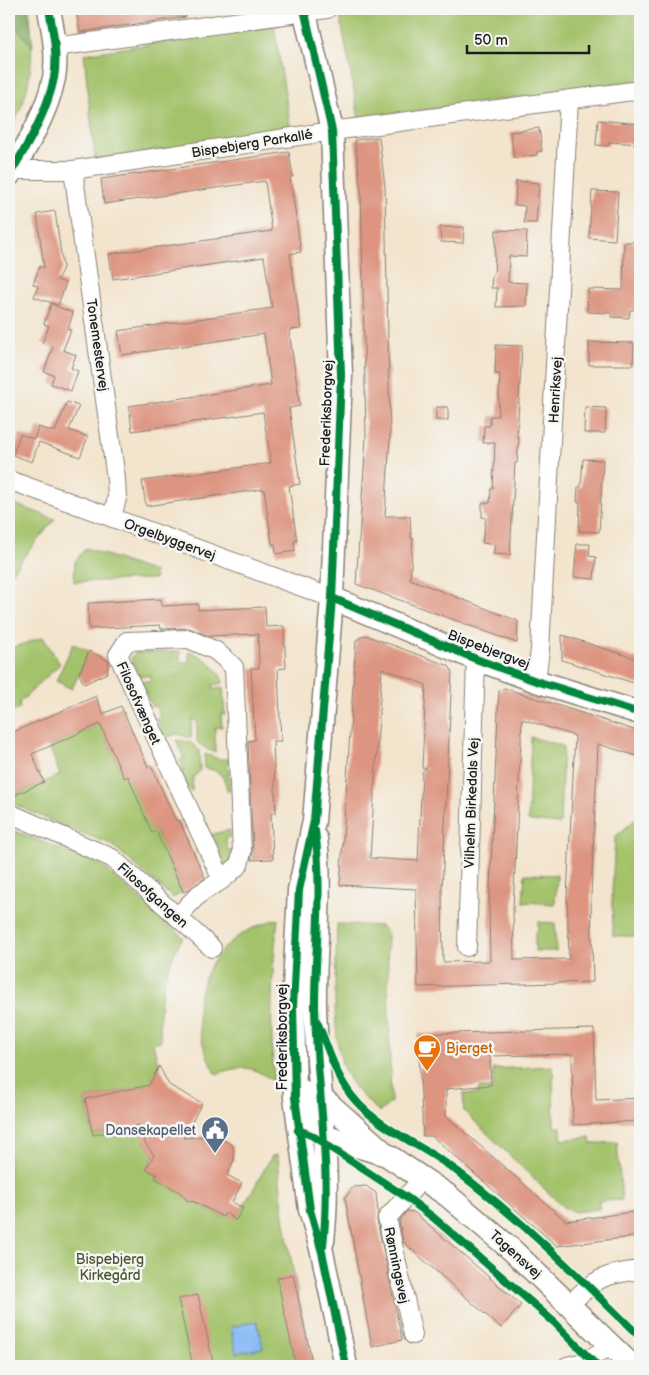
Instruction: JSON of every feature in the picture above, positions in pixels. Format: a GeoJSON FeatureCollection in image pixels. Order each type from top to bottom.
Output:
{"type":"FeatureCollection","features":[{"type":"Feature","properties":{"kind":"street"},"geometry":{"type":"LineString","coordinates":[[10,173],[35,131],[54,77],[55,47],[49,9]]}},
{"type":"Feature","properties":{"kind":"street"},"geometry":{"type":"LineString","coordinates":[[55,47],[304,10],[327,9]]}},
{"type":"Feature","properties":{"kind":"street","name":"Frederiksborgvej"},"geometry":{"type":"LineString","coordinates":[[304,10],[332,131],[341,375],[332,598],[314,821],[299,890],[294,981],[295,1097],[310,1210],[322,1252],[346,1366]]}},
{"type":"Feature","properties":{"kind":"street","name":"Bispebjerg Parkallé"},"geometry":{"type":"LineString","coordinates":[[10,173],[73,170],[332,131],[640,90]]}},
{"type":"Feature","properties":{"kind":"street","name":"Henriksvej"},"geometry":{"type":"LineString","coordinates":[[536,682],[544,589],[569,99]]}},
{"type":"Feature","properties":{"kind":"street","name":"Tonemestervej"},"geometry":{"type":"LineString","coordinates":[[73,170],[116,478],[117,498],[112,518]]}},
{"type":"Feature","properties":{"kind":"street","name":"Orgelbyggervej"},"geometry":{"type":"LineString","coordinates":[[9,480],[332,598]]}},
{"type":"Feature","properties":{"kind":"street","name":"Bispebjergvej"},"geometry":{"type":"LineString","coordinates":[[332,598],[476,659],[536,682],[640,713]]}},
{"type":"Feature","properties":{"kind":"street","name":"Filosofvænget"},"geometry":{"type":"LineString","coordinates":[[178,916],[199,894],[222,880],[239,865],[242,852],[234,667],[216,651],[189,639],[127,642],[118,655],[125,674],[222,880]]}},
{"type":"Feature","properties":{"kind":"street","name":"Vilhelm Birkedals Vej"},"geometry":{"type":"LineString","coordinates":[[466,947],[476,659]]}},
{"type":"Feature","properties":{"kind":"street","name":"Filosofgangen"},"geometry":{"type":"LineString","coordinates":[[9,813],[112,858],[212,948]]}},
{"type":"Feature","properties":{"kind":"street","name":"Frederiksborgvej"},"geometry":{"type":"LineString","coordinates":[[314,821],[319,891],[315,1005],[327,1207],[322,1252]]}},
{"type":"Feature","properties":{"kind":"street"},"geometry":{"type":"LineString","coordinates":[[294,1036],[302,1096],[308,1111],[323,1136]]}},
{"type":"Feature","properties":{"kind":"street","name":"Tagensvej"},"geometry":{"type":"LineString","coordinates":[[320,1096],[387,1155],[423,1178],[512,1250],[632,1366]]}},
{"type":"Feature","properties":{"kind":"street","name":"Tagensvej"},"geometry":{"type":"LineString","coordinates":[[323,1136],[387,1155]]}},
{"type":"Feature","properties":{"kind":"street","name":"Rønningsvej"},"geometry":{"type":"LineString","coordinates":[[413,1335],[387,1227],[387,1218],[423,1178]]}},
{"type":"Feature","properties":{"kind":"street"},"geometry":{"type":"LineString","coordinates":[[570,1304],[595,1280],[608,1274],[640,1270]]}},
{"type":"Feature","properties":{"kind":"street"},"geometry":{"type":"LineString","coordinates":[[567,1366],[584,1362],[612,1345]]}},
{"type":"Feature","properties":{"kind":"green space"},"geometry":{"type":"Polygon","coordinates":[[[9,9],[29,9],[32,41],[27,88],[17,118],[9,132],[9,9]]]}},
{"type":"Feature","properties":{"kind":"green space"},"geometry":{"type":"Polygon","coordinates":[[[9,9],[29,9],[33,47],[9,20],[9,9]]]}},
{"type":"Feature","properties":{"kind":"green space"},"geometry":{"type":"Polygon","coordinates":[[[386,9],[640,9],[640,81],[359,119],[340,15],[386,9]]]}},
{"type":"Feature","properties":{"kind":"green space"},"geometry":{"type":"Polygon","coordinates":[[[274,25],[291,131],[95,159],[84,54],[274,25]]]}},
{"type":"Feature","properties":{"kind":"green space"},"geometry":{"type":"Polygon","coordinates":[[[9,502],[55,519],[9,575],[9,502]]]}},
{"type":"Feature","properties":{"kind":"green space"},"geometry":{"type":"Polygon","coordinates":[[[86,548],[154,572],[155,579],[74,582],[75,561],[86,548]]]}},
{"type":"Feature","properties":{"kind":"green space"},"geometry":{"type":"Polygon","coordinates":[[[43,637],[60,664],[19,703],[20,708],[9,714],[9,649],[43,637]]]}},
{"type":"Feature","properties":{"kind":"green space"},"geometry":{"type":"Polygon","coordinates":[[[73,644],[89,651],[72,689],[56,681],[73,644]]]}},
{"type":"Feature","properties":{"kind":"green space"},"geometry":{"type":"Polygon","coordinates":[[[180,651],[180,662],[189,662],[189,651],[195,653],[214,667],[221,677],[223,683],[212,685],[214,689],[223,688],[225,715],[221,714],[222,727],[215,728],[215,752],[208,750],[197,742],[197,720],[192,720],[191,738],[177,734],[165,738],[156,718],[160,716],[156,706],[152,707],[141,681],[150,681],[151,676],[139,676],[131,658],[135,653],[180,651]]]}},
{"type":"Feature","properties":{"kind":"green space"},"geometry":{"type":"Polygon","coordinates":[[[100,724],[124,777],[128,776],[153,832],[156,831],[183,892],[173,898],[111,844],[63,826],[9,802],[9,781],[15,795],[60,775],[49,746],[100,724]]]}},
{"type":"Feature","properties":{"kind":"green space"},"geometry":{"type":"Polygon","coordinates":[[[531,737],[563,746],[560,824],[528,821],[531,737]]]}},
{"type":"Feature","properties":{"kind":"green space"},"geometry":{"type":"Polygon","coordinates":[[[176,740],[190,742],[199,750],[200,770],[193,778],[192,791],[188,789],[180,773],[184,770],[180,760],[184,758],[176,740]]]}},
{"type":"Feature","properties":{"kind":"green space"},"geometry":{"type":"Polygon","coordinates":[[[205,754],[219,759],[228,759],[230,790],[227,790],[220,774],[204,768],[205,754]]]}},
{"type":"Feature","properties":{"kind":"green space"},"geometry":{"type":"Polygon","coordinates":[[[637,818],[640,818],[640,1044],[637,936],[613,936],[612,892],[615,837],[637,818]]]}},
{"type":"Feature","properties":{"kind":"green space","name":"Bispebjerg Kirkegård"},"geometry":{"type":"Polygon","coordinates":[[[9,829],[101,865],[183,937],[171,962],[163,987],[160,1013],[161,1041],[153,1043],[160,1070],[155,1074],[150,1085],[85,1099],[93,1135],[139,1126],[143,1128],[145,1143],[154,1155],[146,1169],[157,1175],[155,1178],[182,1193],[188,1201],[195,1202],[223,1217],[225,1213],[236,1219],[272,1156],[278,1155],[287,1235],[313,1366],[9,1366],[9,829]]]}},
{"type":"Feature","properties":{"kind":"green space"},"geometry":{"type":"Polygon","coordinates":[[[230,830],[230,837],[226,838],[227,849],[231,850],[232,860],[225,865],[217,853],[220,851],[216,841],[213,842],[209,835],[230,830]]]}},
{"type":"Feature","properties":{"kind":"green space"},"geometry":{"type":"Polygon","coordinates":[[[525,874],[557,875],[555,904],[523,902],[525,874]]]}},
{"type":"Feature","properties":{"kind":"green space"},"geometry":{"type":"Polygon","coordinates":[[[278,919],[272,1001],[274,1082],[259,1072],[246,1068],[233,1069],[216,1074],[205,1049],[199,1025],[199,1001],[204,979],[215,959],[231,942],[252,928],[278,919]]]}},
{"type":"Feature","properties":{"kind":"green space"},"geometry":{"type":"Polygon","coordinates":[[[538,922],[555,923],[556,951],[535,951],[535,932],[538,932],[538,922]]]}},
{"type":"Feature","properties":{"kind":"green space"},"geometry":{"type":"Polygon","coordinates":[[[337,924],[381,926],[387,933],[391,1102],[380,1112],[352,1084],[342,1065],[338,1046],[335,1004],[337,924]]]}},
{"type":"Feature","properties":{"kind":"green space"},"geometry":{"type":"Polygon","coordinates":[[[553,1066],[554,1127],[561,1127],[562,1140],[590,1137],[591,1144],[617,1142],[622,1200],[599,1201],[599,1209],[575,1212],[563,1207],[464,1111],[463,1094],[478,1093],[479,1088],[493,1088],[493,1069],[553,1066]]]}},
{"type":"Feature","properties":{"kind":"water"},"geometry":{"type":"Polygon","coordinates":[[[257,1321],[263,1348],[236,1353],[231,1327],[257,1321]]]}},
{"type":"Feature","properties":{"kind":"building"},"geometry":{"type":"Polygon","coordinates":[[[76,9],[186,9],[186,17],[80,32],[76,9]]]}},
{"type":"Feature","properties":{"kind":"building"},"geometry":{"type":"Polygon","coordinates":[[[598,120],[640,124],[640,144],[609,142],[608,146],[596,145],[598,120]]]}},
{"type":"Feature","properties":{"kind":"building"},"geometry":{"type":"Polygon","coordinates":[[[539,128],[542,151],[537,152],[537,155],[514,158],[510,132],[539,128]]]}},
{"type":"Feature","properties":{"kind":"building"},"geometry":{"type":"Polygon","coordinates":[[[379,137],[385,187],[390,438],[385,516],[410,516],[411,538],[413,538],[410,579],[518,621],[517,643],[356,584],[366,438],[361,190],[355,140],[379,137]]]}},
{"type":"Feature","properties":{"kind":"building"},"geometry":{"type":"Polygon","coordinates":[[[289,152],[293,177],[290,177],[301,252],[290,254],[301,329],[289,330],[300,406],[289,408],[300,484],[289,486],[297,541],[294,541],[295,551],[276,554],[275,544],[272,544],[264,489],[146,506],[142,481],[271,463],[263,412],[132,431],[129,406],[271,385],[264,334],[122,355],[118,331],[272,308],[264,257],[113,279],[109,254],[272,231],[265,181],[104,204],[101,179],[289,152]]]}},
{"type":"Feature","properties":{"kind":"building"},"geometry":{"type":"Polygon","coordinates":[[[516,181],[539,183],[536,223],[524,223],[525,206],[515,205],[516,181]]]}},
{"type":"Feature","properties":{"kind":"building"},"geometry":{"type":"Polygon","coordinates":[[[592,191],[618,192],[615,240],[589,238],[592,191]]]}},
{"type":"Feature","properties":{"kind":"building"},"geometry":{"type":"Polygon","coordinates":[[[55,211],[63,268],[57,280],[66,283],[58,305],[34,297],[38,286],[33,284],[40,266],[44,268],[37,214],[55,211]]]}},
{"type":"Feature","properties":{"kind":"building"},"geometry":{"type":"Polygon","coordinates":[[[440,227],[464,227],[463,243],[441,242],[440,227]]]}},
{"type":"Feature","properties":{"kind":"building"},"geometry":{"type":"Polygon","coordinates":[[[496,230],[527,231],[526,257],[509,256],[508,282],[527,283],[526,306],[496,307],[497,288],[491,288],[492,275],[494,275],[496,230]]]}},
{"type":"Feature","properties":{"kind":"building"},"geometry":{"type":"Polygon","coordinates":[[[624,242],[640,242],[639,310],[630,310],[629,318],[611,317],[611,313],[587,312],[588,289],[623,290],[624,242]]]}},
{"type":"Feature","properties":{"kind":"building"},"geometry":{"type":"Polygon","coordinates":[[[51,304],[73,313],[68,329],[71,330],[63,350],[76,355],[71,368],[78,371],[71,391],[51,384],[54,375],[44,372],[53,347],[42,343],[49,326],[44,324],[51,304]]]}},
{"type":"Feature","properties":{"kind":"building"},"geometry":{"type":"Polygon","coordinates":[[[589,342],[634,343],[633,365],[589,365],[589,342]]]}},
{"type":"Feature","properties":{"kind":"building"},"geometry":{"type":"Polygon","coordinates":[[[496,345],[522,346],[517,437],[519,437],[517,463],[515,463],[510,555],[493,554],[495,545],[482,543],[486,518],[482,517],[482,503],[490,503],[491,489],[493,489],[495,443],[483,443],[484,426],[490,426],[490,416],[498,416],[500,374],[495,374],[496,345]]]}},
{"type":"Feature","properties":{"kind":"building"},"geometry":{"type":"Polygon","coordinates":[[[67,402],[79,406],[69,430],[88,437],[80,457],[39,442],[32,462],[13,455],[20,434],[34,439],[38,427],[55,432],[67,402]]]}},
{"type":"Feature","properties":{"kind":"building"},"geometry":{"type":"Polygon","coordinates":[[[436,407],[448,407],[448,420],[436,420],[436,407]]]}},
{"type":"Feature","properties":{"kind":"building"},"geometry":{"type":"Polygon","coordinates":[[[585,407],[606,408],[605,433],[584,433],[585,407]]]}},
{"type":"Feature","properties":{"kind":"building"},"geometry":{"type":"Polygon","coordinates":[[[583,459],[603,460],[599,532],[579,531],[580,502],[577,502],[578,487],[581,487],[583,459]]]}},
{"type":"Feature","properties":{"kind":"building"},"geometry":{"type":"Polygon","coordinates":[[[577,544],[590,544],[589,556],[596,557],[594,579],[574,577],[577,544]]]}},
{"type":"Feature","properties":{"kind":"building"},"geometry":{"type":"Polygon","coordinates":[[[161,599],[162,606],[198,604],[198,610],[265,607],[266,627],[284,626],[286,668],[278,669],[281,741],[273,741],[276,813],[271,813],[273,859],[251,860],[253,852],[248,741],[255,740],[251,668],[259,668],[258,634],[209,636],[189,628],[161,629],[160,625],[89,629],[88,603],[161,599]]]}},
{"type":"Feature","properties":{"kind":"building"},"geometry":{"type":"Polygon","coordinates":[[[365,635],[449,666],[452,671],[442,890],[443,962],[490,961],[489,908],[499,691],[504,688],[640,732],[640,757],[598,744],[591,896],[593,982],[418,987],[416,889],[340,885],[356,640],[365,635]],[[382,668],[370,858],[418,861],[422,772],[427,768],[422,768],[426,685],[382,668]],[[522,719],[513,909],[514,960],[569,959],[567,896],[575,736],[522,719]]]}},
{"type":"Feature","properties":{"kind":"building"},"geometry":{"type":"Polygon","coordinates":[[[562,635],[640,660],[640,685],[562,660],[562,635]]]}},
{"type":"Feature","properties":{"kind":"building"},"geometry":{"type":"Polygon","coordinates":[[[89,651],[109,661],[107,673],[84,684],[79,674],[89,651]]]}},
{"type":"Feature","properties":{"kind":"building"},"geometry":{"type":"Polygon","coordinates":[[[96,696],[103,714],[121,706],[148,767],[151,765],[176,821],[179,820],[205,878],[188,890],[183,892],[156,831],[152,833],[128,776],[124,778],[100,724],[32,754],[44,782],[15,795],[9,781],[9,734],[96,696]]]}},
{"type":"Feature","properties":{"kind":"building"},"geometry":{"type":"Polygon","coordinates":[[[594,1029],[596,1100],[640,1098],[640,1121],[573,1125],[572,1054],[490,1056],[491,1085],[446,1089],[446,1116],[566,1221],[640,1211],[640,1236],[557,1246],[432,1136],[423,1136],[418,1034],[594,1029]]]}},
{"type":"Feature","properties":{"kind":"building"},"geometry":{"type":"Polygon","coordinates":[[[159,1066],[169,1085],[202,1103],[183,1138],[216,1135],[233,1146],[234,1160],[227,1175],[242,1183],[232,1202],[243,1208],[236,1220],[225,1213],[223,1217],[195,1202],[188,1201],[181,1193],[155,1178],[157,1175],[146,1169],[154,1155],[145,1143],[140,1125],[93,1135],[85,1099],[149,1085],[159,1066]]]}},
{"type":"Feature","properties":{"kind":"building"},"geometry":{"type":"Polygon","coordinates":[[[366,1186],[376,1193],[377,1220],[402,1340],[372,1347],[345,1198],[353,1187],[366,1186]]]}},
{"type":"Feature","properties":{"kind":"building"},"geometry":{"type":"Polygon","coordinates":[[[407,1211],[414,1212],[521,1305],[501,1328],[403,1242],[399,1221],[407,1211]]]}},
{"type":"Feature","properties":{"kind":"building"},"geometry":{"type":"Polygon","coordinates":[[[293,1274],[313,1366],[296,1366],[277,1278],[293,1274]]]}},
{"type":"Feature","properties":{"kind":"building"},"geometry":{"type":"Polygon","coordinates":[[[198,1295],[214,1366],[193,1366],[178,1299],[198,1295]]]}},
{"type":"Feature","properties":{"kind":"cycle path"},"geometry":{"type":"LineString","coordinates":[[9,175],[36,128],[51,91],[55,69],[55,52],[49,9]]}},
{"type":"Feature","properties":{"kind":"cycle path"},"geometry":{"type":"LineString","coordinates":[[304,9],[332,131],[341,375],[332,598],[314,821],[299,890],[293,1006],[295,1097],[310,1210],[322,1252],[346,1366]]}},
{"type":"Feature","properties":{"kind":"cycle path"},"geometry":{"type":"LineString","coordinates":[[332,598],[476,659],[536,681],[640,713]]}},
{"type":"Feature","properties":{"kind":"cycle path"},"geometry":{"type":"LineString","coordinates":[[315,831],[319,896],[315,1005],[326,1185],[323,1245]]}},
{"type":"Feature","properties":{"kind":"cycle path"},"geometry":{"type":"LineString","coordinates":[[316,1020],[343,1083],[366,1111],[378,1121],[446,1163],[506,1210],[640,1337]]}},
{"type":"Feature","properties":{"kind":"cycle path"},"geometry":{"type":"LineString","coordinates":[[298,1130],[311,1135],[406,1197],[434,1218],[555,1323],[597,1366]]}},
{"type":"Feature","properties":{"kind":"place","name":"Bjerget"},"geometry":{"type":"Point","coordinates":[427,1072]}},
{"type":"Feature","properties":{"kind":"place","name":"Dansekapellet"},"geometry":{"type":"Point","coordinates":[215,1154]}}]}
